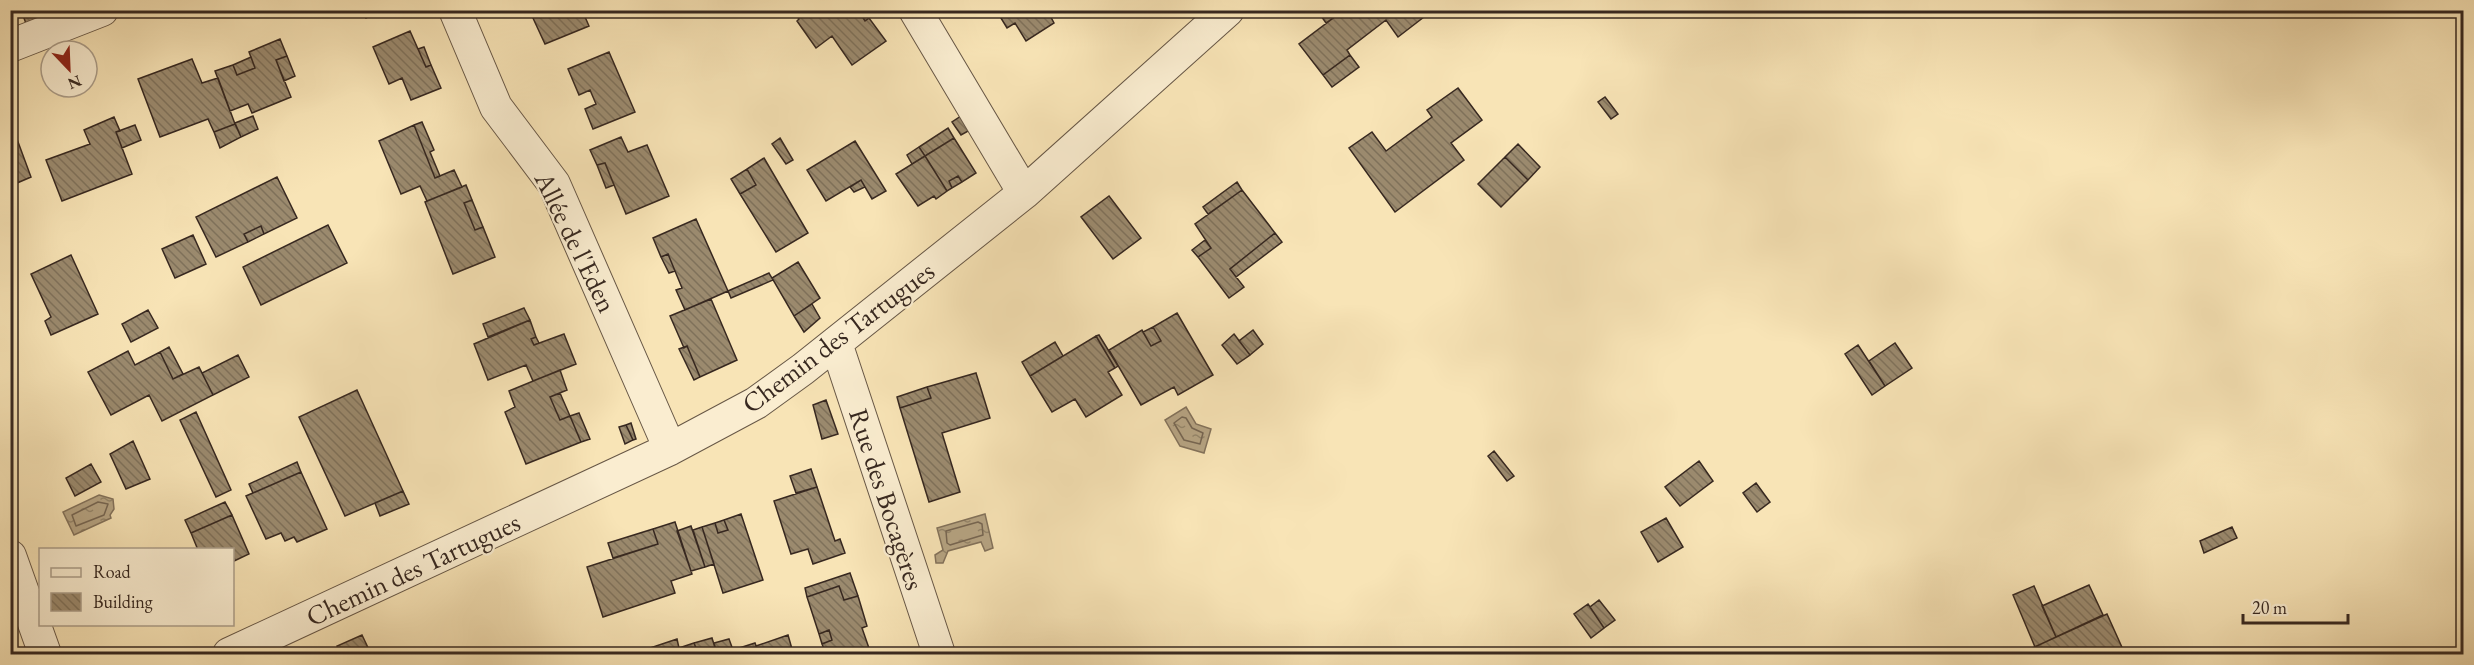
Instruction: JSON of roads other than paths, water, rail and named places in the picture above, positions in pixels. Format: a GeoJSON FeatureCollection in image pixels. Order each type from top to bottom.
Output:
{"type":"FeatureCollection","features":[{"type":"Feature","properties":{"kind":"street"},"geometry":{"type":"LineString","coordinates":[[10,46],[102,10]]}},
{"type":"Feature","properties":{"kind":"street","name":"Allée de l'Eden"},"geometry":{"type":"LineString","coordinates":[[455,10],[496,107],[554,184],[670,449]]}},
{"type":"Feature","properties":{"kind":"street"},"geometry":{"type":"LineString","coordinates":[[915,10],[1024,193]]}},
{"type":"Feature","properties":{"kind":"street","name":"Chemin des Tartugues"},"geometry":{"type":"LineString","coordinates":[[229,654],[670,449],[756,403],[836,343],[1024,193],[1228,10]]}},
{"type":"Feature","properties":{"kind":"street","name":"Rue des Bocagères"},"geometry":{"type":"LineString","coordinates":[[836,343],[939,654]]}},
{"type":"Feature","properties":{"kind":"street"},"geometry":{"type":"LineString","coordinates":[[10,556],[45,654]]}},
{"type":"Feature","properties":{"kind":"water"},"geometry":{"type":"Polygon","coordinates":[[[1186,407],[1196,424],[1211,429],[1204,453],[1180,446],[1165,420],[1186,407]]]}},
{"type":"Feature","properties":{"kind":"water"},"geometry":{"type":"Polygon","coordinates":[[[99,495],[113,499],[114,509],[110,515],[111,518],[74,535],[63,512],[99,495]]]}},
{"type":"Feature","properties":{"kind":"water"},"geometry":{"type":"Polygon","coordinates":[[[985,514],[993,548],[985,551],[981,542],[948,551],[943,563],[936,563],[935,555],[943,550],[937,528],[985,514]]]}}]}
